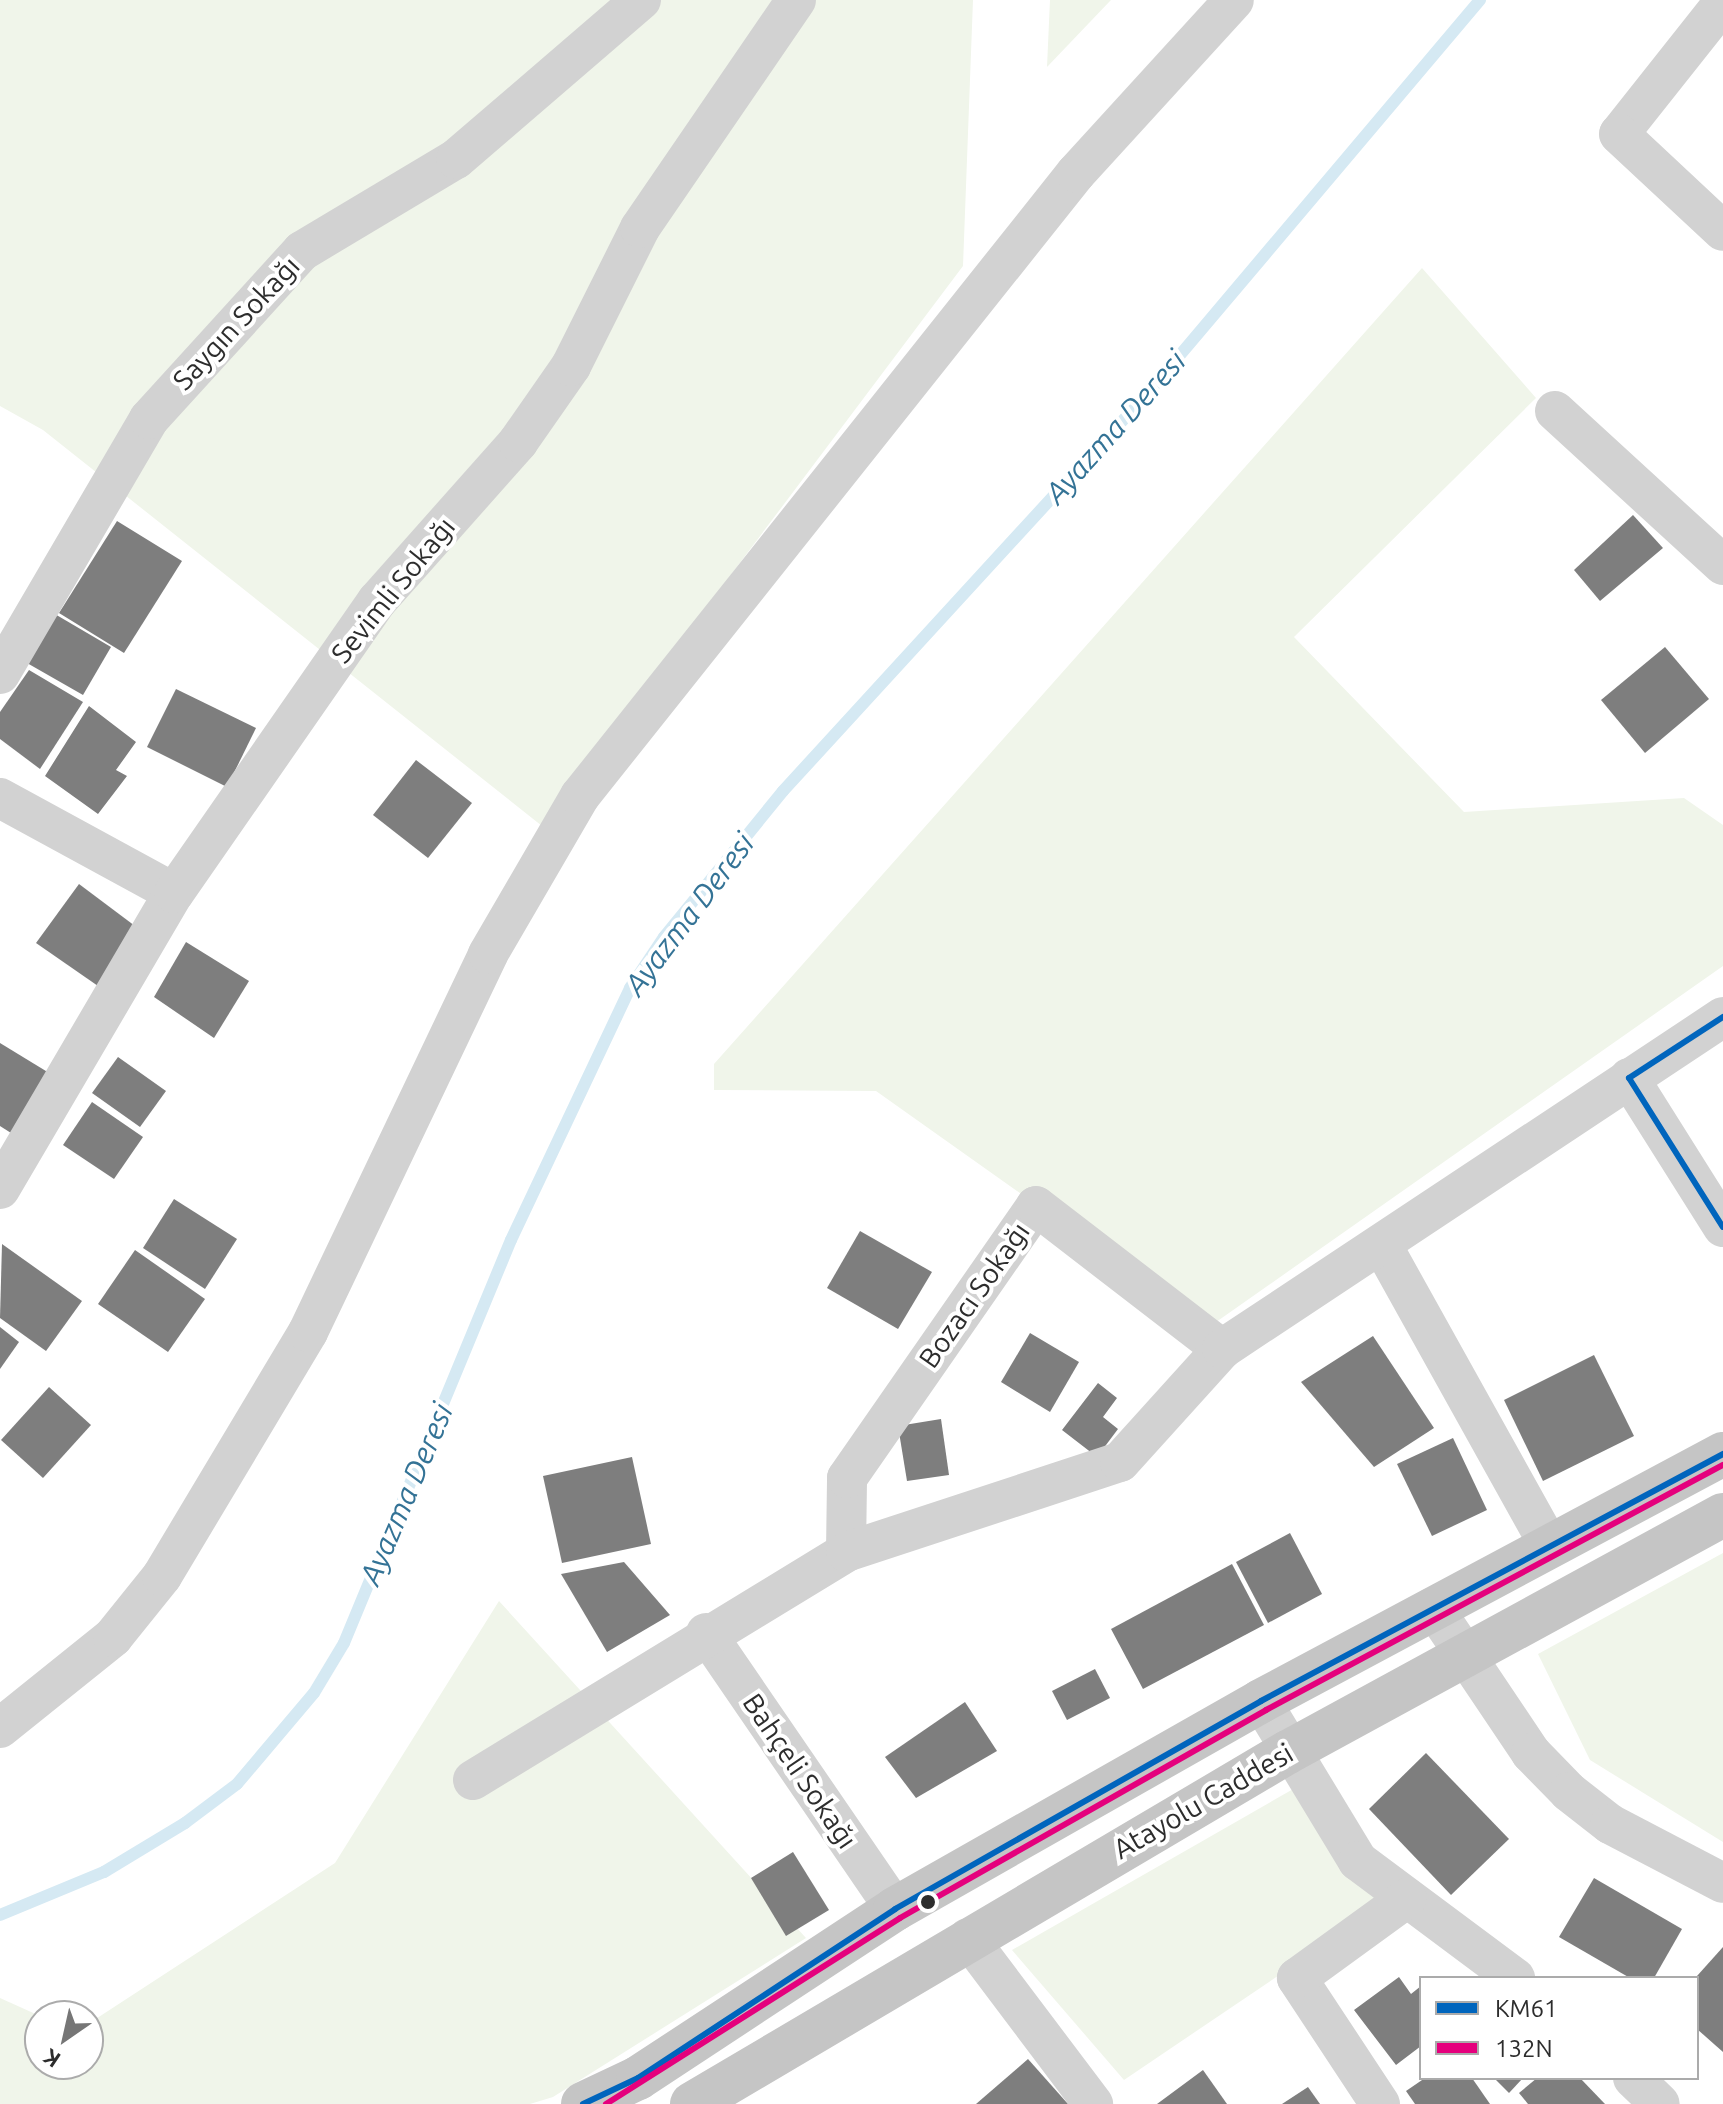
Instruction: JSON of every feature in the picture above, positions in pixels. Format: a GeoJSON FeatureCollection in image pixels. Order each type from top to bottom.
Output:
{"type":"FeatureCollection","features":[{"type":"Feature","properties":{"kind":"main road","name":"Atayolu Caddesi"},"geometry":{"type":"LineString","coordinates":[[583,2104],[638,2078],[895,1909],[1261,1701],[1548,1544],[1723,1454]]}},
{"type":"Feature","properties":{"kind":"main road","name":"Atayolu Caddesi"},"geometry":{"type":"LineString","coordinates":[[692,2104],[968,1938],[1288,1752],[1723,1515]]}},
{"type":"Feature","properties":{"kind":"street","name":"Saygın Sokağı"},"geometry":{"type":"LineString","coordinates":[[0,674],[149,419],[302,251],[456,159],[641,0]]}},
{"type":"Feature","properties":{"kind":"street","name":"Sevimli Sokağı"},"geometry":{"type":"LineString","coordinates":[[0,1189],[174,893],[377,601],[518,442],[562,379],[640,228],[796,0]]}},
{"type":"Feature","properties":{"kind":"street"},"geometry":{"type":"LineString","coordinates":[[0,1728],[113,1637],[162,1576],[308,1332],[488,954],[580,796],[1076,173],[1234,0]]}},
{"type":"Feature","properties":{"kind":"street"},"geometry":{"type":"LineString","coordinates":[[1723,3],[1619,134],[1723,231]]}},
{"type":"Feature","properties":{"kind":"street"},"geometry":{"type":"LineString","coordinates":[[1555,411],[1723,565]]}},
{"type":"Feature","properties":{"kind":"street"},"geometry":{"type":"LineString","coordinates":[[0,798],[174,893]]}},
{"type":"Feature","properties":{"kind":"street"},"geometry":{"type":"LineString","coordinates":[[473,1780],[706,1633],[846,1552],[1120,1462],[1222,1349],[1383,1247],[1723,1017]]}},
{"type":"Feature","properties":{"kind":"street"},"geometry":{"type":"LineString","coordinates":[[1629,1078],[1723,1227]]}},
{"type":"Feature","properties":{"kind":"street","name":"Bozacı Sokağı"},"geometry":{"type":"LineString","coordinates":[[846,1552],[847,1478],[1036,1206],[1222,1349]]}},
{"type":"Feature","properties":{"kind":"street"},"geometry":{"type":"LineString","coordinates":[[1383,1247],[1548,1544]]}},
{"type":"Feature","properties":{"kind":"street"},"geometry":{"type":"LineString","coordinates":[[1433,1607],[1461,1656],[1569,1792],[1637,1839],[1723,1883]]}},
{"type":"Feature","properties":{"kind":"street","name":"Bahçeli Sokağı"},"geometry":{"type":"LineString","coordinates":[[706,1633],[895,1909]]}},
{"type":"Feature","properties":{"kind":"street"},"geometry":{"type":"LineString","coordinates":[[1261,1701],[1288,1752],[1358,1861],[1512,1976]]}},
{"type":"Feature","properties":{"kind":"street"},"geometry":{"type":"LineString","coordinates":[[1380,2104],[1297,1978],[1407,1898]]}},
{"type":"Feature","properties":{"kind":"street"},"geometry":{"type":"LineString","coordinates":[[968,1938],[1093,2104]]}},
{"type":"Feature","properties":{"kind":"street"},"geometry":{"type":"LineString","coordinates":[[1635,2080],[1660,2104]]}},
{"type":"Feature","properties":{"kind":"shaded area"},"geometry":{"type":"Polygon","coordinates":[[[0,0],[973,0],[963,266],[542,826],[43,430],[0,406],[0,0]]]}},
{"type":"Feature","properties":{"kind":"shaded area"},"geometry":{"type":"Polygon","coordinates":[[[1050,0],[1111,0],[1047,67],[1050,0]]]}},
{"type":"Feature","properties":{"kind":"shaded area"},"geometry":{"type":"Polygon","coordinates":[[[1422,268],[1536,398],[1294,637],[1464,812],[1684,798],[1723,825],[1723,966],[1209,1327],[876,1091],[714,1090],[714,1064],[1422,268]]]}},
{"type":"Feature","properties":{"kind":"shaded area"},"geometry":{"type":"Polygon","coordinates":[[[1723,1553],[1723,1842],[1590,1760],[1538,1654],[1723,1553]]]}},
{"type":"Feature","properties":{"kind":"shaded area"},"geometry":{"type":"Polygon","coordinates":[[[499,1601],[806,1938],[553,2097],[530,2104],[0,2104],[0,1998],[24,2009],[24,2080],[104,2080],[104,2014],[335,1863],[499,1601]]]}},
{"type":"Feature","properties":{"kind":"shaded area"},"geometry":{"type":"Polygon","coordinates":[[[1302,1784],[1399,1894],[1124,2080],[1012,1950],[1302,1784]]]}},
{"type":"Feature","properties":{"kind":"building"},"geometry":{"type":"Polygon","coordinates":[[[1633,515],[1663,548],[1600,601],[1574,570],[1633,515]]]}},
{"type":"Feature","properties":{"kind":"building"},"geometry":{"type":"Polygon","coordinates":[[[117,521],[182,561],[124,653],[59,613],[117,521]]]}},
{"type":"Feature","properties":{"kind":"building"},"geometry":{"type":"Polygon","coordinates":[[[48,610],[111,647],[83,695],[20,659],[48,610]]]}},
{"type":"Feature","properties":{"kind":"building"},"geometry":{"type":"Polygon","coordinates":[[[1665,647],[1709,699],[1645,753],[1601,700],[1665,647]]]}},
{"type":"Feature","properties":{"kind":"building"},"geometry":{"type":"Polygon","coordinates":[[[29,670],[83,702],[40,769],[0,739],[0,712],[29,670]]]}},
{"type":"Feature","properties":{"kind":"building"},"geometry":{"type":"Polygon","coordinates":[[[176,689],[256,728],[227,787],[147,747],[176,689]]]}},
{"type":"Feature","properties":{"kind":"building"},"geometry":{"type":"Polygon","coordinates":[[[89,706],[136,742],[116,770],[127,776],[98,814],[45,776],[89,706]]]}},
{"type":"Feature","properties":{"kind":"building"},"geometry":{"type":"Polygon","coordinates":[[[416,760],[472,803],[428,858],[373,815],[416,760]]]}},
{"type":"Feature","properties":{"kind":"building"},"geometry":{"type":"Polygon","coordinates":[[[79,884],[139,929],[98,986],[36,943],[79,884]]]}},
{"type":"Feature","properties":{"kind":"building"},"geometry":{"type":"Polygon","coordinates":[[[186,942],[249,981],[214,1038],[154,997],[186,942]]]}},
{"type":"Feature","properties":{"kind":"building"},"geometry":{"type":"Polygon","coordinates":[[[0,1043],[59,1079],[22,1140],[0,1126],[0,1043]]]}},
{"type":"Feature","properties":{"kind":"building"},"geometry":{"type":"Polygon","coordinates":[[[118,1057],[166,1091],[140,1127],[92,1093],[118,1057]]]}},
{"type":"Feature","properties":{"kind":"building"},"geometry":{"type":"Polygon","coordinates":[[[92,1102],[143,1137],[114,1179],[63,1145],[92,1102]]]}},
{"type":"Feature","properties":{"kind":"building"},"geometry":{"type":"Polygon","coordinates":[[[174,1199],[237,1239],[205,1289],[143,1248],[174,1199]]]}},
{"type":"Feature","properties":{"kind":"building"},"geometry":{"type":"Polygon","coordinates":[[[860,1231],[932,1272],[898,1329],[827,1288],[860,1231]]]}},
{"type":"Feature","properties":{"kind":"building"},"geometry":{"type":"Polygon","coordinates":[[[2,1244],[82,1301],[46,1351],[0,1318],[2,1244]]]}},
{"type":"Feature","properties":{"kind":"building"},"geometry":{"type":"Polygon","coordinates":[[[135,1250],[205,1299],[168,1352],[98,1304],[135,1250]]]}},
{"type":"Feature","properties":{"kind":"building"},"geometry":{"type":"Polygon","coordinates":[[[0,1327],[19,1342],[0,1369],[0,1327]]]}},
{"type":"Feature","properties":{"kind":"building"},"geometry":{"type":"Polygon","coordinates":[[[1030,1333],[1079,1362],[1050,1412],[1001,1382],[1030,1333]]]}},
{"type":"Feature","properties":{"kind":"building"},"geometry":{"type":"Polygon","coordinates":[[[1373,1336],[1434,1428],[1374,1467],[1301,1382],[1373,1336]]]}},
{"type":"Feature","properties":{"kind":"building"},"geometry":{"type":"Polygon","coordinates":[[[1594,1355],[1634,1436],[1543,1481],[1504,1400],[1594,1355]]]}},
{"type":"Feature","properties":{"kind":"building"},"geometry":{"type":"Polygon","coordinates":[[[1098,1383],[1117,1398],[1103,1417],[1118,1429],[1097,1457],[1062,1430],[1098,1383]]]}},
{"type":"Feature","properties":{"kind":"building"},"geometry":{"type":"Polygon","coordinates":[[[49,1387],[91,1425],[43,1478],[1,1440],[49,1387]]]}},
{"type":"Feature","properties":{"kind":"building"},"geometry":{"type":"Polygon","coordinates":[[[941,1419],[949,1475],[907,1481],[898,1426],[941,1419]]]}},
{"type":"Feature","properties":{"kind":"building"},"geometry":{"type":"Polygon","coordinates":[[[1453,1438],[1487,1510],[1432,1536],[1397,1464],[1453,1438]]]}},
{"type":"Feature","properties":{"kind":"building"},"geometry":{"type":"Polygon","coordinates":[[[632,1457],[651,1544],[562,1563],[543,1476],[632,1457]]]}},
{"type":"Feature","properties":{"kind":"building"},"geometry":{"type":"Polygon","coordinates":[[[1290,1533],[1322,1594],[1268,1623],[1236,1562],[1290,1533]]]}},
{"type":"Feature","properties":{"kind":"building"},"geometry":{"type":"Polygon","coordinates":[[[624,1562],[670,1615],[607,1652],[561,1574],[624,1562]]]}},
{"type":"Feature","properties":{"kind":"building"},"geometry":{"type":"Polygon","coordinates":[[[1232,1564],[1264,1625],[1143,1689],[1111,1629],[1232,1564]]]}},
{"type":"Feature","properties":{"kind":"building"},"geometry":{"type":"Polygon","coordinates":[[[1095,1669],[1110,1698],[1067,1720],[1052,1691],[1095,1669]]]}},
{"type":"Feature","properties":{"kind":"building"},"geometry":{"type":"Polygon","coordinates":[[[965,1702],[997,1751],[916,1798],[885,1757],[965,1702]]]}},
{"type":"Feature","properties":{"kind":"building"},"geometry":{"type":"Polygon","coordinates":[[[1426,1753],[1509,1839],[1451,1895],[1369,1809],[1426,1753]]]}},
{"type":"Feature","properties":{"kind":"building"},"geometry":{"type":"Polygon","coordinates":[[[793,1852],[829,1910],[786,1936],[751,1878],[793,1852]]]}},
{"type":"Feature","properties":{"kind":"building"},"geometry":{"type":"Polygon","coordinates":[[[1594,1878],[1682,1929],[1655,1976],[1627,1976],[1559,1937],[1594,1878]]]}},
{"type":"Feature","properties":{"kind":"building"},"geometry":{"type":"Polygon","coordinates":[[[1723,1947],[1723,2052],[1699,2031],[1697,1976],[1723,1947]]]}},
{"type":"Feature","properties":{"kind":"building"},"geometry":{"type":"Polygon","coordinates":[[[1399,1977],[1411,1994],[1419,1988],[1419,2048],[1396,2065],[1354,2010],[1399,1977]]]}},
{"type":"Feature","properties":{"kind":"building"},"geometry":{"type":"Polygon","coordinates":[[[1028,2059],[1068,2104],[976,2104],[1028,2059]]]}},
{"type":"Feature","properties":{"kind":"building"},"geometry":{"type":"Polygon","coordinates":[[[1203,2070],[1227,2104],[1157,2104],[1203,2070]]]}},
{"type":"Feature","properties":{"kind":"building"},"geometry":{"type":"Polygon","coordinates":[[[1422,2080],[1473,2080],[1490,2104],[1415,2104],[1406,2091],[1422,2080]]]}},
{"type":"Feature","properties":{"kind":"building"},"geometry":{"type":"Polygon","coordinates":[[[1496,2080],[1521,2080],[1509,2093],[1496,2080]]]}},
{"type":"Feature","properties":{"kind":"building"},"geometry":{"type":"Polygon","coordinates":[[[1535,2080],[1582,2080],[1605,2104],[1528,2104],[1519,2093],[1535,2080]]]}},
{"type":"Feature","properties":{"kind":"building"},"geometry":{"type":"Polygon","coordinates":[[[1308,2087],[1320,2104],[1282,2104],[1308,2087]]]}},
{"type":"Feature","properties":{"kind":"waterway","name":"Ayazma Deresi"},"geometry":{"type":"LineString","coordinates":[[0,1915],[104,1872],[185,1823],[237,1784],[314,1693],[344,1643],[511,1240],[630,988],[664,937],[783,791],[1147,394],[1480,0]]}},
{"type":"Feature","properties":{"kind":"transit line","name":"KM61"},"geometry":{"type":"LineString","coordinates":[[1629,1078],[1723,1017]]}},
{"type":"Feature","properties":{"kind":"transit line","name":"KM61"},"geometry":{"type":"LineString","coordinates":[[1629,1078],[1723,1227]]}},
{"type":"Feature","properties":{"kind":"transit line","name":"KM61"},"geometry":{"type":"LineString","coordinates":[[583,2104],[638,2078],[895,1909],[1261,1701],[1723,1454]]}},
{"type":"Feature","properties":{"kind":"transit line","name":"132N"},"geometry":{"type":"LineString","coordinates":[[606,2104],[900,1918],[1266,1710],[1723,1465]]}}]}
